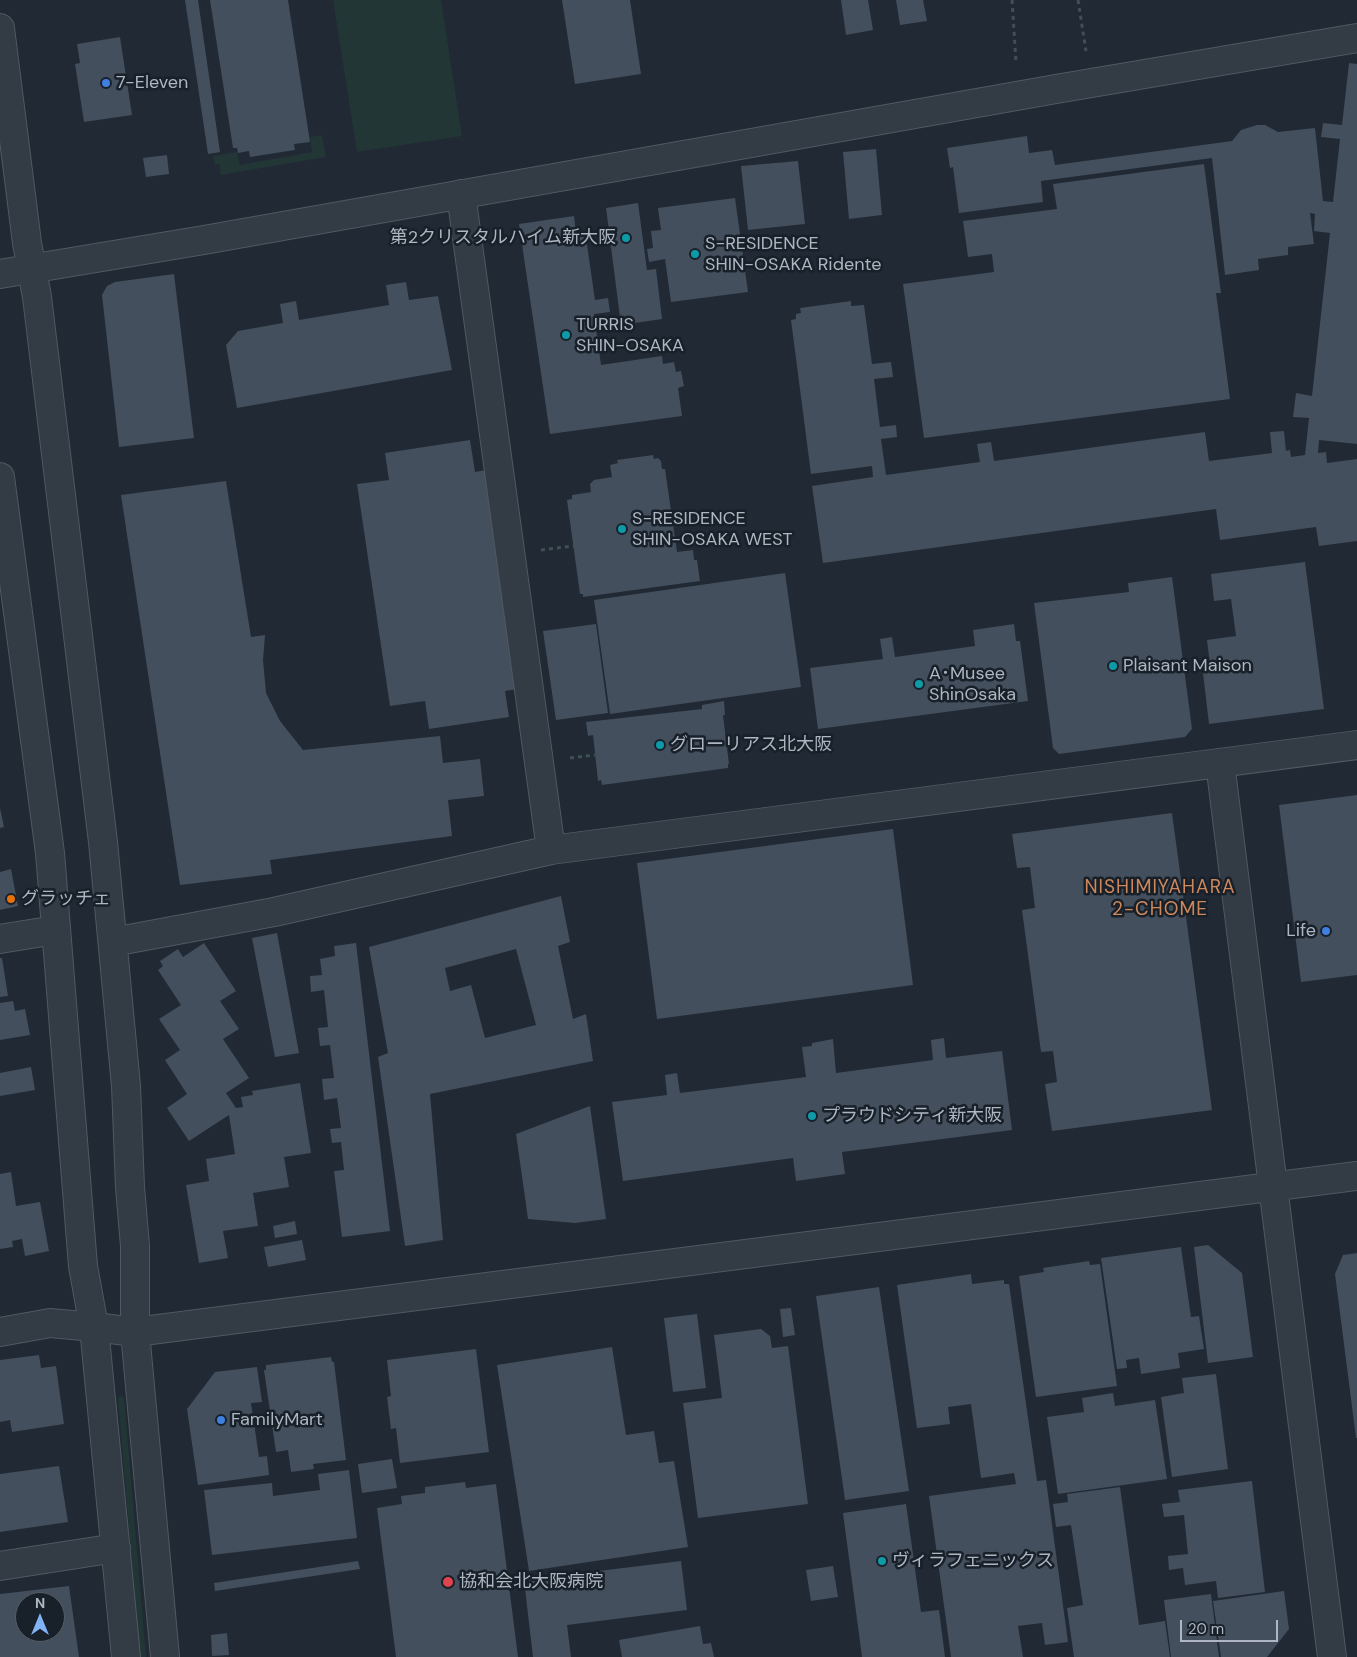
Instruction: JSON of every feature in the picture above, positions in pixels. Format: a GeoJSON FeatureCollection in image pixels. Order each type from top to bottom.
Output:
{"type":"FeatureCollection","features":[{"type":"Feature","properties":{"kind":"street"},"geometry":{"type":"LineString","coordinates":[[0,28],[27,243],[39,316],[98,802],[113,942],[126,1086],[130,1187],[136,1246],[134,1332],[166,1657]]}},
{"type":"Feature","properties":{"kind":"street"},"geometry":{"type":"LineString","coordinates":[[0,274],[32,270],[1036,92],[1357,38]]}},
{"type":"Feature","properties":{"kind":"street"},"geometry":{"type":"LineString","coordinates":[[461,194],[551,850]]}},
{"type":"Feature","properties":{"kind":"street"},"geometry":{"type":"LineString","coordinates":[[0,477],[50,853],[83,1266],[94,1327],[126,1657]]}},
{"type":"Feature","properties":{"kind":"street"},"geometry":{"type":"LineString","coordinates":[[113,942],[274,912],[551,850],[1357,745]]}},
{"type":"Feature","properties":{"kind":"street"},"geometry":{"type":"LineString","coordinates":[[1220,763],[1332,1657]]}},
{"type":"Feature","properties":{"kind":"street"},"geometry":{"type":"LineString","coordinates":[[0,939],[56,930]]}},
{"type":"Feature","properties":{"kind":"street"},"geometry":{"type":"LineString","coordinates":[[0,1332],[50,1323],[134,1332],[1357,1176]]}},
{"type":"Feature","properties":{"kind":"street"},"geometry":{"type":"LineString","coordinates":[[0,1566],[116,1548]]}},
{"type":"Feature","properties":{"kind":"path"},"geometry":{"type":"LineString","coordinates":[[1012,0],[1016,62]]}},
{"type":"Feature","properties":{"kind":"path"},"geometry":{"type":"LineString","coordinates":[[1078,0],[1086,51]]}},
{"type":"Feature","properties":{"kind":"green space"},"geometry":{"type":"Polygon","coordinates":[[[333,0],[441,0],[462,136],[357,152],[333,0]]]}},
{"type":"Feature","properties":{"kind":"green space"},"geometry":{"type":"Polygon","coordinates":[[[322,135],[326,157],[221,175],[219,164],[215,165],[213,156],[237,152],[240,165],[312,152],[310,137],[322,135]]]}},
{"type":"Feature","properties":{"kind":"green space"},"geometry":{"type":"Polygon","coordinates":[[[120,1396],[124,1397],[146,1657],[140,1657],[118,1399],[120,1396]]]}},
{"type":"Feature","properties":{"kind":"building"},"geometry":{"type":"Polygon","coordinates":[[[185,0],[198,0],[220,152],[208,154],[185,0]]]}},
{"type":"Feature","properties":{"kind":"building"},"geometry":{"type":"Polygon","coordinates":[[[210,0],[288,0],[310,142],[294,144],[295,150],[250,157],[249,151],[238,153],[237,148],[233,148],[210,0]]]}},
{"type":"Feature","properties":{"kind":"building"},"geometry":{"type":"Polygon","coordinates":[[[562,0],[630,0],[641,74],[575,84],[562,0]]]}},
{"type":"Feature","properties":{"kind":"building"},"geometry":{"type":"Polygon","coordinates":[[[841,0],[868,0],[873,30],[846,35],[841,0]]]}},
{"type":"Feature","properties":{"kind":"building"},"geometry":{"type":"Polygon","coordinates":[[[896,0],[923,0],[927,21],[900,25],[896,0]]]}},
{"type":"Feature","properties":{"kind":"building"},"geometry":{"type":"Polygon","coordinates":[[[120,37],[132,115],[84,122],[75,64],[80,63],[77,44],[120,37]]]}},
{"type":"Feature","properties":{"kind":"building"},"geometry":{"type":"Polygon","coordinates":[[[1349,63],[1357,64],[1357,444],[1319,440],[1318,453],[1326,452],[1327,463],[1357,459],[1357,541],[1319,546],[1316,527],[1220,540],[1216,509],[823,563],[812,486],[873,477],[872,466],[811,474],[791,320],[796,319],[796,314],[801,313],[800,308],[851,301],[851,306],[864,305],[872,364],[891,362],[893,377],[874,379],[880,427],[896,425],[897,437],[881,439],[886,475],[980,462],[977,444],[991,442],[994,461],[1205,432],[1209,461],[1272,453],[1270,432],[1284,431],[1286,451],[1290,450],[1291,457],[1305,455],[1309,418],[1293,417],[1296,393],[1312,396],[1330,233],[1314,231],[1315,214],[1310,213],[1314,244],[1288,247],[1288,255],[1258,259],[1259,270],[1225,275],[1212,158],[1041,181],[1043,202],[959,213],[953,167],[950,168],[947,148],[1027,136],[1029,153],[1052,150],[1055,165],[1232,141],[1241,130],[1257,125],[1265,125],[1278,132],[1315,128],[1323,201],[1333,202],[1340,139],[1321,137],[1323,123],[1342,125],[1349,63]]]}},
{"type":"Feature","properties":{"kind":"building"},"geometry":{"type":"Polygon","coordinates":[[[876,149],[882,215],[849,219],[843,152],[876,149]]]}},
{"type":"Feature","properties":{"kind":"building"},"geometry":{"type":"Polygon","coordinates":[[[167,155],[169,174],[146,177],[143,158],[167,155]]]}},
{"type":"Feature","properties":{"kind":"building"},"geometry":{"type":"Polygon","coordinates":[[[798,161],[805,224],[748,230],[741,166],[798,161]]]}},
{"type":"Feature","properties":{"kind":"building"},"geometry":{"type":"Polygon","coordinates":[[[1204,164],[1221,293],[1216,293],[1230,399],[924,438],[903,284],[994,272],[992,254],[968,257],[963,221],[1057,209],[1053,184],[1204,164]]]}},
{"type":"Feature","properties":{"kind":"building","name":"S-RESIDENCE SHIN-OSAKA Ridente"},"geometry":{"type":"Polygon","coordinates":[[[735,198],[748,292],[671,302],[665,259],[649,262],[647,249],[653,248],[651,231],[661,230],[658,208],[735,198]]]}},
{"type":"Feature","properties":{"kind":"building","name":"第2クリスタルハイム新大阪"},"geometry":{"type":"Polygon","coordinates":[[[638,203],[647,270],[656,269],[662,319],[621,325],[606,208],[638,203]]]}},
{"type":"Feature","properties":{"kind":"building","name":"TURRIS SHIN-OSAKA"},"geometry":{"type":"Polygon","coordinates":[[[574,216],[576,233],[585,231],[595,300],[608,298],[610,312],[594,314],[601,365],[662,356],[663,364],[674,362],[676,372],[681,371],[684,386],[678,388],[682,416],[550,434],[519,224],[574,216]]]}},
{"type":"Feature","properties":{"kind":"building"},"geometry":{"type":"Polygon","coordinates":[[[174,274],[194,438],[119,447],[102,295],[107,286],[115,282],[174,274]]]}},
{"type":"Feature","properties":{"kind":"building"},"geometry":{"type":"Polygon","coordinates":[[[406,282],[409,300],[438,296],[452,370],[237,408],[226,345],[238,331],[283,323],[280,304],[296,301],[299,320],[389,305],[386,285],[406,282]]]}},
{"type":"Feature","properties":{"kind":"building"},"geometry":{"type":"Polygon","coordinates":[[[470,440],[475,472],[486,470],[518,689],[505,691],[509,717],[429,729],[425,701],[390,706],[357,484],[389,480],[385,453],[470,440]]]}},
{"type":"Feature","properties":{"kind":"building","name":"S-RESIDENCE SHIN-OSAKA WEST"},"geometry":{"type":"Polygon","coordinates":[[[653,455],[654,459],[658,458],[661,461],[662,469],[665,469],[677,552],[693,550],[694,560],[697,560],[700,581],[583,597],[583,594],[580,594],[567,500],[572,499],[572,495],[591,492],[590,484],[594,480],[612,477],[610,465],[618,463],[617,460],[653,455]]]}},
{"type":"Feature","properties":{"kind":"building"},"geometry":{"type":"Polygon","coordinates":[[[226,481],[251,637],[265,635],[263,660],[266,693],[280,721],[303,750],[440,736],[443,763],[480,759],[484,796],[448,800],[452,836],[270,860],[272,874],[180,885],[121,495],[226,481]]]}},
{"type":"Feature","properties":{"kind":"building"},"geometry":{"type":"Polygon","coordinates":[[[1305,562],[1324,709],[1209,724],[1203,673],[1206,673],[1205,665],[1210,664],[1207,640],[1236,636],[1231,599],[1214,601],[1211,574],[1305,562]]]}},
{"type":"Feature","properties":{"kind":"building"},"geometry":{"type":"Polygon","coordinates":[[[785,573],[801,687],[610,714],[594,600],[785,573]]]}},
{"type":"Feature","properties":{"kind":"building","name":"Plaisant Maison"},"geometry":{"type":"Polygon","coordinates":[[[1172,577],[1192,729],[1185,737],[1059,754],[1053,748],[1034,603],[1129,592],[1128,583],[1172,577]]]}},
{"type":"Feature","properties":{"kind":"building"},"geometry":{"type":"Polygon","coordinates":[[[596,624],[608,713],[556,720],[543,631],[596,624]]]}},
{"type":"Feature","properties":{"kind":"building","name":"A･Musee ShinOsaka"},"geometry":{"type":"Polygon","coordinates":[[[1014,624],[1016,641],[1020,641],[1028,701],[818,729],[810,668],[883,659],[880,639],[892,637],[895,657],[975,646],[973,630],[1014,624]]]}},
{"type":"Feature","properties":{"kind":"building","name":"グローリアス北大阪"},"geometry":{"type":"Polygon","coordinates":[[[724,701],[725,715],[723,715],[728,768],[602,785],[601,780],[598,781],[593,735],[588,736],[586,722],[702,709],[702,705],[724,701]]]}},
{"type":"Feature","properties":{"kind":"building","name":"Life"},"geometry":{"type":"Polygon","coordinates":[[[1357,795],[1357,975],[1301,982],[1279,805],[1357,795]]]}},
{"type":"Feature","properties":{"kind":"building"},"geometry":{"type":"Polygon","coordinates":[[[0,808],[4,827],[0,828],[0,808]]]}},
{"type":"Feature","properties":{"kind":"building"},"geometry":{"type":"Polygon","coordinates":[[[1172,813],[1212,1110],[1052,1131],[1045,1084],[1057,1082],[1053,1051],[1041,1052],[1022,910],[1035,908],[1030,867],[1017,868],[1012,834],[1172,813]]]}},
{"type":"Feature","properties":{"kind":"building"},"geometry":{"type":"Polygon","coordinates":[[[893,829],[913,985],[657,1019],[637,863],[893,829]]]}},
{"type":"Feature","properties":{"kind":"building"},"geometry":{"type":"Polygon","coordinates":[[[11,869],[18,906],[0,910],[0,872],[11,869]]]}},
{"type":"Feature","properties":{"kind":"building"},"geometry":{"type":"Polygon","coordinates":[[[561,896],[570,942],[558,946],[573,1019],[586,1014],[593,1061],[430,1094],[443,1240],[405,1246],[378,1057],[388,1053],[369,947],[561,896]],[[516,949],[445,968],[450,991],[471,985],[485,1038],[536,1025],[516,949]]]}},
{"type":"Feature","properties":{"kind":"building"},"geometry":{"type":"Polygon","coordinates":[[[277,933],[299,1053],[275,1057],[252,938],[277,933]]]}},
{"type":"Feature","properties":{"kind":"building"},"geometry":{"type":"Polygon","coordinates":[[[204,943],[236,991],[220,1001],[239,1029],[223,1039],[249,1078],[226,1093],[236,1108],[243,1107],[241,1097],[253,1095],[252,1091],[300,1083],[311,1153],[284,1157],[289,1187],[253,1193],[258,1226],[223,1231],[228,1258],[199,1263],[186,1185],[209,1181],[206,1159],[235,1154],[229,1115],[189,1141],[167,1108],[187,1094],[165,1060],[180,1050],[159,1019],[181,1005],[158,970],[163,966],[160,961],[178,949],[183,957],[204,943]]]}},
{"type":"Feature","properties":{"kind":"building"},"geometry":{"type":"Polygon","coordinates":[[[356,943],[390,1231],[342,1237],[334,1171],[344,1170],[341,1142],[332,1143],[330,1129],[341,1128],[337,1098],[324,1100],[322,1079],[334,1078],[330,1045],[320,1046],[318,1028],[328,1027],[324,990],[311,992],[310,976],[322,975],[320,959],[335,956],[334,946],[356,943]]]}},
{"type":"Feature","properties":{"kind":"building"},"geometry":{"type":"Polygon","coordinates":[[[0,958],[2,958],[8,996],[0,997],[0,958]]]}},
{"type":"Feature","properties":{"kind":"building"},"geometry":{"type":"Polygon","coordinates":[[[13,1001],[15,1011],[25,1009],[30,1035],[0,1040],[0,1003],[13,1001]]]}},
{"type":"Feature","properties":{"kind":"building","name":"プラウドシティ新大阪"},"geometry":{"type":"Polygon","coordinates":[[[944,1038],[946,1058],[1002,1051],[1012,1130],[842,1152],[845,1174],[796,1181],[793,1158],[623,1181],[612,1102],[667,1095],[665,1075],[677,1073],[680,1093],[806,1077],[802,1047],[812,1046],[812,1043],[833,1039],[836,1073],[933,1060],[931,1040],[944,1038]]]}},
{"type":"Feature","properties":{"kind":"building"},"geometry":{"type":"Polygon","coordinates":[[[31,1067],[35,1090],[0,1096],[0,1073],[31,1067]]]}},
{"type":"Feature","properties":{"kind":"building"},"geometry":{"type":"Polygon","coordinates":[[[590,1106],[606,1219],[575,1223],[528,1219],[516,1134],[590,1106]]]}},
{"type":"Feature","properties":{"kind":"building"},"geometry":{"type":"Polygon","coordinates":[[[11,1172],[16,1206],[40,1202],[49,1251],[25,1256],[22,1239],[12,1241],[13,1247],[0,1249],[0,1174],[11,1172]]]}},
{"type":"Feature","properties":{"kind":"building"},"geometry":{"type":"Polygon","coordinates":[[[295,1221],[297,1234],[275,1238],[273,1226],[295,1221]]]}},
{"type":"Feature","properties":{"kind":"building"},"geometry":{"type":"Polygon","coordinates":[[[302,1240],[306,1260],[268,1267],[264,1247],[302,1240]]]}},
{"type":"Feature","properties":{"kind":"building"},"geometry":{"type":"Polygon","coordinates":[[[1208,1245],[1242,1273],[1253,1357],[1208,1363],[1194,1247],[1208,1245]]]}},
{"type":"Feature","properties":{"kind":"building"},"geometry":{"type":"Polygon","coordinates":[[[1181,1247],[1191,1317],[1199,1316],[1204,1349],[1178,1353],[1180,1368],[1141,1374],[1139,1358],[1126,1360],[1127,1368],[1117,1369],[1101,1258],[1181,1247]]]}},
{"type":"Feature","properties":{"kind":"building"},"geometry":{"type":"Polygon","coordinates":[[[1357,1253],[1356,1438],[1335,1274],[1343,1255],[1357,1253]]]}},
{"type":"Feature","properties":{"kind":"building"},"geometry":{"type":"Polygon","coordinates":[[[1089,1261],[1090,1265],[1100,1264],[1117,1386],[1036,1397],[1019,1276],[1044,1272],[1043,1268],[1089,1261]]]}},
{"type":"Feature","properties":{"kind":"building"},"geometry":{"type":"Polygon","coordinates":[[[971,1274],[972,1284],[1004,1280],[1004,1284],[1009,1284],[1037,1481],[1046,1480],[1068,1642],[1045,1645],[1042,1623],[1018,1626],[1023,1657],[951,1657],[929,1496],[1016,1484],[1014,1473],[981,1478],[971,1404],[948,1407],[950,1424],[917,1428],[897,1285],[971,1274]]]}},
{"type":"Feature","properties":{"kind":"building"},"geometry":{"type":"Polygon","coordinates":[[[879,1287],[909,1491],[845,1500],[816,1296],[879,1287]]]}},
{"type":"Feature","properties":{"kind":"building"},"geometry":{"type":"Polygon","coordinates":[[[791,1308],[795,1335],[783,1337],[780,1309],[791,1308]]]}},
{"type":"Feature","properties":{"kind":"building"},"geometry":{"type":"Polygon","coordinates":[[[697,1314],[706,1388],[673,1392],[664,1318],[697,1314]]]}},
{"type":"Feature","properties":{"kind":"building"},"geometry":{"type":"Polygon","coordinates":[[[761,1329],[770,1336],[772,1348],[788,1346],[808,1504],[698,1518],[683,1403],[722,1398],[714,1335],[761,1329]]]}},
{"type":"Feature","properties":{"kind":"building"},"geometry":{"type":"Polygon","coordinates":[[[612,1347],[626,1435],[654,1431],[659,1463],[674,1461],[688,1547],[529,1571],[497,1365],[612,1347]]]}},
{"type":"Feature","properties":{"kind":"building"},"geometry":{"type":"Polygon","coordinates":[[[476,1349],[489,1452],[400,1463],[396,1428],[391,1429],[387,1397],[391,1396],[387,1360],[476,1349]]]}},
{"type":"Feature","properties":{"kind":"building"},"geometry":{"type":"Polygon","coordinates":[[[39,1355],[41,1368],[56,1366],[64,1424],[12,1432],[10,1420],[0,1422],[0,1360],[39,1355]]]}},
{"type":"Feature","properties":{"kind":"building"},"geometry":{"type":"Polygon","coordinates":[[[331,1357],[332,1362],[334,1362],[346,1460],[313,1464],[314,1469],[291,1472],[288,1450],[276,1452],[264,1370],[266,1370],[266,1365],[331,1357]]]}},
{"type":"Feature","properties":{"kind":"building"},"geometry":{"type":"Polygon","coordinates":[[[257,1367],[262,1402],[251,1403],[259,1457],[267,1456],[269,1475],[198,1485],[187,1409],[215,1372],[257,1367]]]}},
{"type":"Feature","properties":{"kind":"building"},"geometry":{"type":"Polygon","coordinates":[[[1216,1374],[1228,1469],[1172,1477],[1161,1397],[1184,1393],[1182,1378],[1216,1374]]]}},
{"type":"Feature","properties":{"kind":"building"},"geometry":{"type":"Polygon","coordinates":[[[1113,1393],[1115,1406],[1155,1400],[1167,1479],[1058,1494],[1047,1417],[1084,1412],[1082,1398],[1113,1393]]]}},
{"type":"Feature","properties":{"kind":"building"},"geometry":{"type":"Polygon","coordinates":[[[392,1459],[397,1488],[362,1493],[358,1464],[392,1459]]]}},
{"type":"Feature","properties":{"kind":"building"},"geometry":{"type":"Polygon","coordinates":[[[59,1466],[68,1522],[0,1532],[0,1474],[59,1466]]]}},
{"type":"Feature","properties":{"kind":"building"},"geometry":{"type":"Polygon","coordinates":[[[349,1470],[357,1538],[212,1555],[204,1490],[272,1483],[273,1496],[320,1490],[318,1474],[349,1470]]]}},
{"type":"Feature","properties":{"kind":"building"},"geometry":{"type":"Polygon","coordinates":[[[1252,1481],[1265,1592],[1218,1598],[1216,1581],[1185,1585],[1183,1568],[1169,1570],[1168,1556],[1188,1554],[1184,1515],[1164,1517],[1162,1504],[1180,1502],[1178,1490],[1252,1481]]]}},
{"type":"Feature","properties":{"kind":"building","name":"協和会北大阪病院"},"geometry":{"type":"Polygon","coordinates":[[[465,1482],[466,1488],[496,1484],[518,1657],[396,1657],[377,1508],[402,1504],[401,1496],[425,1493],[425,1487],[465,1482]]]}},
{"type":"Feature","properties":{"kind":"building"},"geometry":{"type":"Polygon","coordinates":[[[1120,1487],[1139,1625],[1165,1621],[1170,1657],[1074,1657],[1067,1608],[1083,1605],[1071,1525],[1056,1527],[1053,1504],[1068,1502],[1067,1494],[1120,1487]]]}},
{"type":"Feature","properties":{"kind":"building","name":"ヴィラフェニックス"},"geometry":{"type":"Polygon","coordinates":[[[906,1504],[921,1612],[939,1610],[945,1657],[862,1657],[843,1513],[906,1504]]]}},
{"type":"Feature","properties":{"kind":"building"},"geometry":{"type":"Polygon","coordinates":[[[358,1561],[360,1569],[215,1591],[214,1583],[358,1561]]]}},
{"type":"Feature","properties":{"kind":"building"},"geometry":{"type":"Polygon","coordinates":[[[681,1561],[687,1610],[567,1625],[571,1657],[533,1657],[524,1580],[681,1561]]]}},
{"type":"Feature","properties":{"kind":"building"},"geometry":{"type":"Polygon","coordinates":[[[833,1566],[838,1597],[811,1601],[806,1570],[833,1566]]]}},
{"type":"Feature","properties":{"kind":"building"},"geometry":{"type":"Polygon","coordinates":[[[69,1586],[79,1657],[0,1657],[0,1594],[15,1592],[15,1642],[65,1642],[65,1592],[17,1592],[69,1586]]]}},
{"type":"Feature","properties":{"kind":"building"},"geometry":{"type":"Polygon","coordinates":[[[1284,1591],[1289,1629],[1267,1657],[1221,1657],[1213,1601],[1284,1591]]]}},
{"type":"Feature","properties":{"kind":"building"},"geometry":{"type":"Polygon","coordinates":[[[1211,1594],[1219,1657],[1171,1657],[1164,1600],[1211,1594]]]}},
{"type":"Feature","properties":{"kind":"building"},"geometry":{"type":"Polygon","coordinates":[[[700,1626],[703,1644],[711,1643],[714,1657],[622,1657],[619,1640],[700,1626]]]}},
{"type":"Feature","properties":{"kind":"building"},"geometry":{"type":"Polygon","coordinates":[[[227,1633],[229,1655],[212,1656],[211,1635],[227,1633]]]}},
{"type":"Feature","properties":{"kind":"place","name":"7-Eleven"},"geometry":{"type":"Point","coordinates":[106,83]}},
{"type":"Feature","properties":{"kind":"place","name":"第2クリスタルハイム新大阪"},"geometry":{"type":"Point","coordinates":[626,238]}},
{"type":"Feature","properties":{"kind":"place","name":"S-RESIDENCE SHIN-OSAKA Ridente"},"geometry":{"type":"Point","coordinates":[695,254]}},
{"type":"Feature","properties":{"kind":"place","name":"TURRIS SHIN-OSAKA"},"geometry":{"type":"Point","coordinates":[566,335]}},
{"type":"Feature","properties":{"kind":"place","name":"S-RESIDENCE SHIN-OSAKA WEST"},"geometry":{"type":"Point","coordinates":[622,529]}},
{"type":"Feature","properties":{"kind":"place","name":"Plaisant Maison"},"geometry":{"type":"Point","coordinates":[1113,666]}},
{"type":"Feature","properties":{"kind":"place","name":"A･Musee ShinOsaka"},"geometry":{"type":"Point","coordinates":[919,684]}},
{"type":"Feature","properties":{"kind":"place","name":"グローリアス北大阪"},"geometry":{"type":"Point","coordinates":[660,745]}},
{"type":"Feature","properties":{"kind":"place","name":"グラッチェ"},"geometry":{"type":"Point","coordinates":[11,899]}},
{"type":"Feature","properties":{"kind":"place","name":"Life"},"geometry":{"type":"Point","coordinates":[1326,931]}},
{"type":"Feature","properties":{"kind":"place","name":"プラウドシティ新大阪"},"geometry":{"type":"Point","coordinates":[812,1116]}},
{"type":"Feature","properties":{"kind":"place","name":"FamilyMart"},"geometry":{"type":"Point","coordinates":[221,1420]}},
{"type":"Feature","properties":{"kind":"place","name":"ヴィラフェニックス"},"geometry":{"type":"Point","coordinates":[882,1561]}},
{"type":"Feature","properties":{"kind":"place","name":"協和会北大阪病院"},"geometry":{"type":"Point","coordinates":[448,1582]}},
{"type":"Feature","properties":{"kind":"district","name":"NISHIMIYAHARA 2-CHOME"},"geometry":{"type":"Point","coordinates":[1160,899]}}]}
